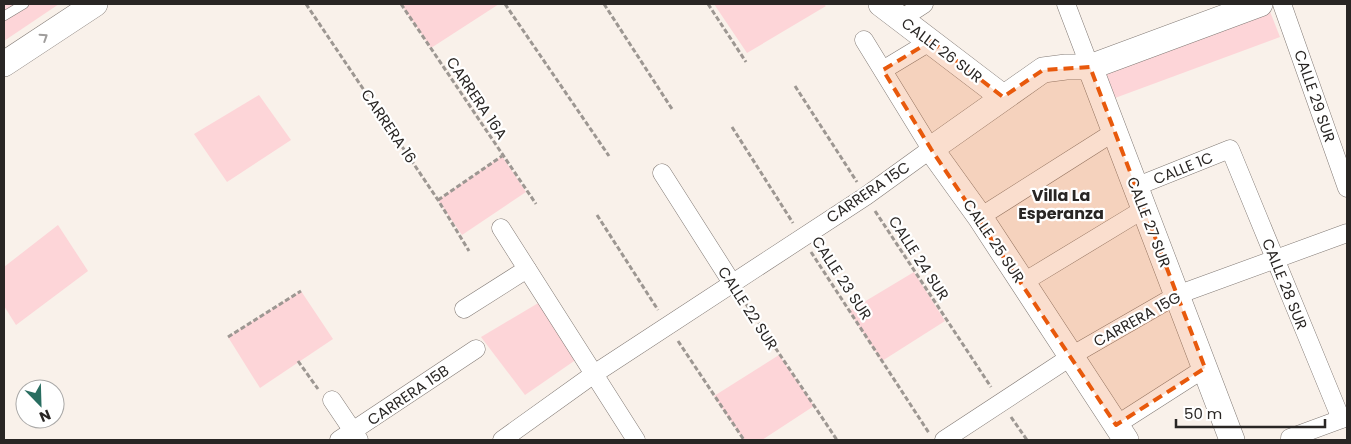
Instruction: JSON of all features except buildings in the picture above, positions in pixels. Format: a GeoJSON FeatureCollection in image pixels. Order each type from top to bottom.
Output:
{"type":"FeatureCollection","features":[{"type":"Feature","properties":{"kind":"street"},"geometry":{"type":"LineString","coordinates":[[4,64],[95,4]]}},
{"type":"Feature","properties":{"kind":"street","name":"CALLE 26 SUR"},"geometry":{"type":"LineString","coordinates":[[881,4],[1003,97]]}},
{"type":"Feature","properties":{"kind":"street"},"geometry":{"type":"LineString","coordinates":[[901,19],[924,4]]}},
{"type":"Feature","properties":{"kind":"street","name":"CALLE 27 SUR"},"geometry":{"type":"LineString","coordinates":[[1066,4],[1232,440]]}},
{"type":"Feature","properties":{"kind":"street","name":"CARRERA 15C"},"geometry":{"type":"LineString","coordinates":[[502,440],[594,374],[802,236],[866,196],[1043,70],[1066,67],[1090,67],[1260,4]]}},
{"type":"Feature","properties":{"kind":"street","name":"CALLE 29 SUR"},"geometry":{"type":"LineString","coordinates":[[1282,4],[1347,188]]}},
{"type":"Feature","properties":{"kind":"street","name":"CALLE 25 SUR"},"geometry":{"type":"LineString","coordinates":[[864,40],[930,149],[980,217],[1121,433]]}},
{"type":"Feature","properties":{"kind":"street"},"geometry":{"type":"LineString","coordinates":[[883,70],[931,41]]}},
{"type":"Feature","properties":{"kind":"street"},"geometry":{"type":"LineString","coordinates":[[980,217],[1114,132]]}},
{"type":"Feature","properties":{"kind":"street","name":"CALLE 1C"},"geometry":{"type":"LineString","coordinates":[[1022,283],[1140,198],[1230,149]]}},
{"type":"Feature","properties":{"kind":"street","name":"CALLE 28 SUR"},"geometry":{"type":"LineString","coordinates":[[1230,149],[1344,418]]}},
{"type":"Feature","properties":{"kind":"street","name":"CALLE 22 SUR"},"geometry":{"type":"LineString","coordinates":[[662,173],[732,283]]}},
{"type":"Feature","properties":{"kind":"street"},"geometry":{"type":"LineString","coordinates":[[501,228],[636,440]]}},
{"type":"Feature","properties":{"kind":"street","name":"CARRERA 15G"},"geometry":{"type":"LineString","coordinates":[[944,440],[1071,357],[1177,295],[1347,233]]}},
{"type":"Feature","properties":{"kind":"street"},"geometry":{"type":"LineString","coordinates":[[464,309],[526,269]]}},
{"type":"Feature","properties":{"kind":"street","name":"CARRERA 15B"},"geometry":{"type":"LineString","coordinates":[[350,437],[476,349]]}},
{"type":"Feature","properties":{"kind":"street"},"geometry":{"type":"LineString","coordinates":[[1121,433],[1205,368]]}},
{"type":"Feature","properties":{"kind":"street"},"geometry":{"type":"LineString","coordinates":[[325,395],[350,437]]}},
{"type":"Feature","properties":{"kind":"street"},"geometry":{"type":"LineString","coordinates":[[1290,440],[1290,438],[1344,418]]}},
{"type":"Feature","properties":{"kind":"lane"},"geometry":{"type":"LineString","coordinates":[[4,16],[24,4]]}},
{"type":"Feature","properties":{"kind":"path","name":"CARRERA 16"},"geometry":{"type":"LineString","coordinates":[[306,4],[438,200],[469,251]]}},
{"type":"Feature","properties":{"kind":"path","name":"CARRERA 16A"},"geometry":{"type":"LineString","coordinates":[[401,4],[536,204]]}},
{"type":"Feature","properties":{"kind":"path"},"geometry":{"type":"LineString","coordinates":[[505,4],[609,156]]}},
{"type":"Feature","properties":{"kind":"path"},"geometry":{"type":"LineString","coordinates":[[604,4],[672,109]]}},
{"type":"Feature","properties":{"kind":"path"},"geometry":{"type":"LineString","coordinates":[[708,4],[746,62]]}},
{"type":"Feature","properties":{"kind":"path","name":"CALLE 24 SUR"},"geometry":{"type":"LineString","coordinates":[[795,86],[945,321],[1028,440]]}},
{"type":"Feature","properties":{"kind":"path","name":"CALLE 23 SUR"},"geometry":{"type":"LineString","coordinates":[[732,127],[933,440]]}},
{"type":"Feature","properties":{"kind":"path"},"geometry":{"type":"LineString","coordinates":[[438,200],[502,156]]}},
{"type":"Feature","properties":{"kind":"path","name":"CALLE 22 SUR"},"geometry":{"type":"LineString","coordinates":[[732,283],[837,440]]}},
{"type":"Feature","properties":{"kind":"path"},"geometry":{"type":"LineString","coordinates":[[228,337],[301,292]]}},
{"type":"Feature","properties":{"kind":"path"},"geometry":{"type":"LineString","coordinates":[[298,361],[325,395]]}},
{"type":"Feature","properties":{"kind":"highlighted area"},"geometry":{"type":"Polygon","coordinates":[[[931,41],[1003,97],[1043,70],[1090,67],[1205,368],[1116,425],[931,149],[883,70],[931,41]]]}},
{"type":"Feature","properties":{"kind":"shaded area"},"geometry":{"type":"Polygon","coordinates":[[[4,4],[59,4],[4,41],[4,4]]]}},
{"type":"Feature","properties":{"kind":"shaded area"},"geometry":{"type":"Polygon","coordinates":[[[401,4],[499,4],[431,48],[401,4]]]}},
{"type":"Feature","properties":{"kind":"shaded area"},"geometry":{"type":"Polygon","coordinates":[[[714,4],[823,4],[826,6],[747,53],[714,4]]]}},
{"type":"Feature","properties":{"kind":"shaded area"},"geometry":{"type":"Polygon","coordinates":[[[1269,9],[1280,37],[1115,98],[1105,70],[1269,9]]]}},
{"type":"Feature","properties":{"kind":"shaded area"},"geometry":{"type":"Polygon","coordinates":[[[259,95],[291,140],[227,182],[194,134],[259,95]]]}},
{"type":"Feature","properties":{"kind":"shaded area"},"geometry":{"type":"Polygon","coordinates":[[[502,156],[526,192],[462,235],[438,200],[502,156]]]}},
{"type":"Feature","properties":{"kind":"shaded area"},"geometry":{"type":"Polygon","coordinates":[[[58,225],[88,271],[16,325],[4,306],[4,267],[58,225]]]}},
{"type":"Feature","properties":{"kind":"shaded area"},"geometry":{"type":"Polygon","coordinates":[[[914,272],[945,321],[882,361],[849,311],[914,272]]]}},
{"type":"Feature","properties":{"kind":"shaded area"},"geometry":{"type":"Polygon","coordinates":[[[301,291],[333,339],[260,388],[228,337],[301,291]]]}},
{"type":"Feature","properties":{"kind":"shaded area"},"geometry":{"type":"Polygon","coordinates":[[[540,302],[577,359],[525,395],[481,337],[540,302]]]}},
{"type":"Feature","properties":{"kind":"shaded area"},"geometry":{"type":"Polygon","coordinates":[[[779,355],[814,406],[762,440],[744,440],[714,396],[779,355]]]}},
{"type":"Feature","properties":{"kind":"district","name":"Villa La Esperanza"},"geometry":{"type":"Point","coordinates":[1061,204]}}]}
